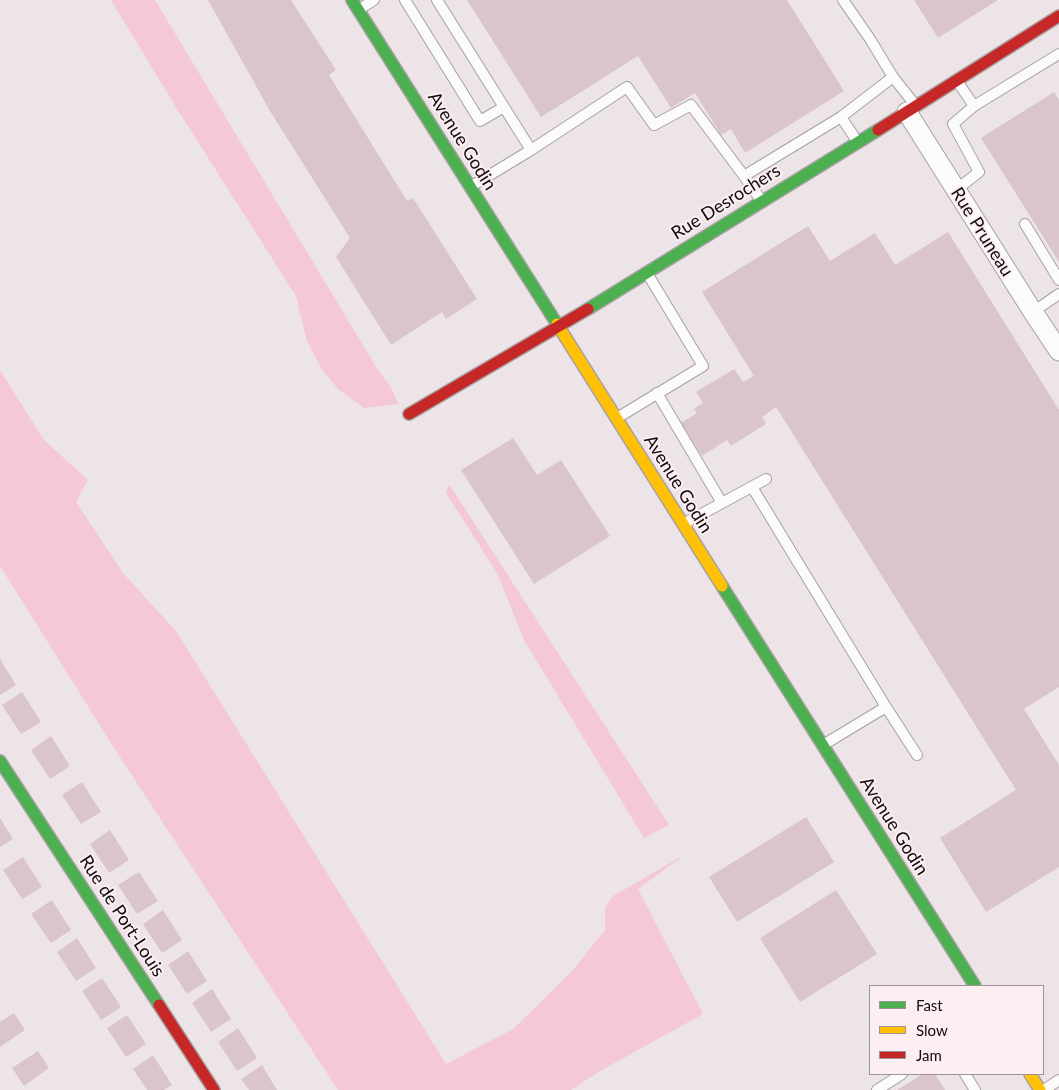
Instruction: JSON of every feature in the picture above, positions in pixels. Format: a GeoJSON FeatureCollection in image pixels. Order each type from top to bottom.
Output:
{"type":"FeatureCollection","features":[{"type":"Feature","properties":{"kind":"street","name":"Avenue Godin"},"geometry":{"type":"LineString","coordinates":[[355,5],[974,985]]}},
{"type":"Feature","properties":{"kind":"street","name":"Rue Desrochers"},"geometry":{"type":"LineString","coordinates":[[410,414],[558,327],[1059,16]]}},
{"type":"Feature","properties":{"kind":"street","name":"Rue Pruneau"},"geometry":{"type":"LineString","coordinates":[[911,109],[956,190],[1059,351]]}},
{"type":"Feature","properties":{"kind":"street","name":"Rue de Port-Louis"},"geometry":{"type":"LineString","coordinates":[[0,762],[214,1090]]}},
{"type":"Feature","properties":{"kind":"street"},"geometry":{"type":"LineString","coordinates":[[1031,1075],[1042,1090]]}},
{"type":"Feature","properties":{"kind":"lane"},"geometry":{"type":"LineString","coordinates":[[355,5],[374,0]]}},
{"type":"Feature","properties":{"kind":"lane"},"geometry":{"type":"LineString","coordinates":[[405,0],[480,121],[504,107]]}},
{"type":"Feature","properties":{"kind":"lane"},"geometry":{"type":"LineString","coordinates":[[438,0],[531,150]]}},
{"type":"Feature","properties":{"kind":"lane"},"geometry":{"type":"LineString","coordinates":[[843,0],[870,39],[911,109]]}},
{"type":"Feature","properties":{"kind":"lane"},"geometry":{"type":"LineString","coordinates":[[956,190],[979,172],[953,124],[974,106],[1059,54]]}},
{"type":"Feature","properties":{"kind":"lane"},"geometry":{"type":"LineString","coordinates":[[744,176],[841,116],[893,77]]}},
{"type":"Feature","properties":{"kind":"lane"},"geometry":{"type":"LineString","coordinates":[[957,80],[974,106]]}},
{"type":"Feature","properties":{"kind":"lane"},"geometry":{"type":"LineString","coordinates":[[470,188],[627,87],[654,125],[691,105],[762,201]]}},
{"type":"Feature","properties":{"kind":"lane"},"geometry":{"type":"LineString","coordinates":[[841,116],[858,142]]}},
{"type":"Feature","properties":{"kind":"lane"},"geometry":{"type":"LineString","coordinates":[[1025,224],[1059,280]]}},
{"type":"Feature","properties":{"kind":"lane"},"geometry":{"type":"LineString","coordinates":[[616,418],[703,366],[646,272]]}},
{"type":"Feature","properties":{"kind":"lane"},"geometry":{"type":"LineString","coordinates":[[1033,312],[1059,294]]}},
{"type":"Feature","properties":{"kind":"lane"},"geometry":{"type":"LineString","coordinates":[[657,393],[722,503]]}},
{"type":"Feature","properties":{"kind":"lane"},"geometry":{"type":"LineString","coordinates":[[683,524],[766,479]]}},
{"type":"Feature","properties":{"kind":"lane"},"geometry":{"type":"LineString","coordinates":[[752,487],[917,755]]}},
{"type":"Feature","properties":{"kind":"lane"},"geometry":{"type":"LineString","coordinates":[[823,745],[886,707]]}},
{"type":"Feature","properties":{"kind":"lane"},"geometry":{"type":"LineString","coordinates":[[877,1090],[900,1075]]}},
{"type":"Feature","properties":{"kind":"lane"},"geometry":{"type":"LineString","coordinates":[[966,1075],[975,1090]]}},
{"type":"Feature","properties":{"kind":"lane"},"geometry":{"type":"LineString","coordinates":[[1042,1090],[1059,1080]]}},
{"type":"Feature","properties":{"kind":"shaded area"},"geometry":{"type":"Polygon","coordinates":[[[111,0],[155,0],[378,370],[392,389],[398,404],[364,408],[338,389],[322,370],[307,341],[296,296],[177,109],[111,0]]]}},
{"type":"Feature","properties":{"kind":"shaded area"},"geometry":{"type":"Polygon","coordinates":[[[0,370],[44,440],[88,480],[76,502],[123,573],[176,631],[446,1064],[513,1029],[573,970],[605,930],[605,908],[613,896],[686,854],[638,889],[703,1014],[600,1071],[571,1090],[338,1090],[116,751],[0,566],[0,370]]]}},
{"type":"Feature","properties":{"kind":"shaded area"},"geometry":{"type":"Polygon","coordinates":[[[449,484],[669,825],[644,838],[524,640],[497,573],[446,493],[449,484]]]}},
{"type":"Feature","properties":{"kind":"building"},"geometry":{"type":"Polygon","coordinates":[[[208,0],[291,0],[336,70],[329,75],[407,201],[413,198],[477,299],[446,319],[442,312],[391,345],[336,257],[350,238],[270,111],[208,0]]]}},
{"type":"Feature","properties":{"kind":"building"},"geometry":{"type":"Polygon","coordinates":[[[467,0],[787,0],[844,91],[745,153],[731,129],[721,135],[695,93],[671,108],[638,56],[541,117],[467,0]]]}},
{"type":"Feature","properties":{"kind":"building"},"geometry":{"type":"Polygon","coordinates":[[[914,0],[998,0],[938,38],[914,0]]]}},
{"type":"Feature","properties":{"kind":"building"},"geometry":{"type":"Polygon","coordinates":[[[1054,92],[1059,100],[1059,262],[981,138],[1054,92]]]}},
{"type":"Feature","properties":{"kind":"building"},"geometry":{"type":"Polygon","coordinates":[[[808,226],[830,261],[875,233],[895,265],[948,232],[1059,410],[1059,687],[1024,709],[1059,765],[1059,867],[986,912],[940,838],[1016,790],[776,407],[762,417],[766,424],[731,446],[727,440],[702,456],[681,423],[697,413],[694,409],[703,403],[696,392],[734,369],[743,382],[754,376],[702,292],[808,226]]]}},
{"type":"Feature","properties":{"kind":"building"},"geometry":{"type":"Polygon","coordinates":[[[513,438],[537,475],[561,460],[610,536],[534,584],[461,470],[513,438]]]}},
{"type":"Feature","properties":{"kind":"building"},"geometry":{"type":"Polygon","coordinates":[[[0,659],[16,685],[0,695],[0,659]]]}},
{"type":"Feature","properties":{"kind":"building"},"geometry":{"type":"Polygon","coordinates":[[[22,692],[41,722],[21,734],[2,705],[22,692]]]}},
{"type":"Feature","properties":{"kind":"building"},"geometry":{"type":"Polygon","coordinates":[[[51,736],[70,766],[50,779],[31,750],[51,736]]]}},
{"type":"Feature","properties":{"kind":"building"},"geometry":{"type":"Polygon","coordinates":[[[82,782],[101,812],[81,824],[62,795],[82,782]]]}},
{"type":"Feature","properties":{"kind":"building"},"geometry":{"type":"Polygon","coordinates":[[[806,817],[834,862],[737,922],[709,877],[806,817]]]}},
{"type":"Feature","properties":{"kind":"building"},"geometry":{"type":"Polygon","coordinates":[[[0,818],[13,839],[0,847],[0,818]]]}},
{"type":"Feature","properties":{"kind":"building"},"geometry":{"type":"Polygon","coordinates":[[[110,830],[129,860],[109,873],[90,844],[110,830]]]}},
{"type":"Feature","properties":{"kind":"building"},"geometry":{"type":"Polygon","coordinates":[[[23,857],[42,887],[22,899],[3,870],[23,857]]]}},
{"type":"Feature","properties":{"kind":"building"},"geometry":{"type":"Polygon","coordinates":[[[139,872],[158,901],[137,914],[118,885],[139,872]]]}},
{"type":"Feature","properties":{"kind":"building"},"geometry":{"type":"Polygon","coordinates":[[[836,890],[877,954],[800,1002],[760,938],[836,890]]]}},
{"type":"Feature","properties":{"kind":"building"},"geometry":{"type":"Polygon","coordinates":[[[52,900],[71,930],[51,943],[31,914],[52,900]]]}},
{"type":"Feature","properties":{"kind":"building"},"geometry":{"type":"Polygon","coordinates":[[[163,910],[182,940],[162,953],[143,924],[163,910]]]}},
{"type":"Feature","properties":{"kind":"building"},"geometry":{"type":"Polygon","coordinates":[[[77,938],[96,968],[76,981],[57,952],[77,938]]]}},
{"type":"Feature","properties":{"kind":"building"},"geometry":{"type":"Polygon","coordinates":[[[188,951],[207,981],[187,994],[168,965],[188,951]]]}},
{"type":"Feature","properties":{"kind":"building"},"geometry":{"type":"Polygon","coordinates":[[[102,978],[121,1007],[101,1020],[82,991],[102,978]]]}},
{"type":"Feature","properties":{"kind":"building"},"geometry":{"type":"Polygon","coordinates":[[[212,989],[231,1019],[211,1032],[192,1003],[212,989]]]}},
{"type":"Feature","properties":{"kind":"building"},"geometry":{"type":"Polygon","coordinates":[[[14,1013],[25,1030],[0,1047],[0,1022],[14,1013]]]}},
{"type":"Feature","properties":{"kind":"building"},"geometry":{"type":"Polygon","coordinates":[[[127,1015],[146,1044],[126,1057],[107,1028],[127,1015]]]}},
{"type":"Feature","properties":{"kind":"building"},"geometry":{"type":"Polygon","coordinates":[[[238,1028],[257,1058],[237,1071],[218,1042],[238,1028]]]}},
{"type":"Feature","properties":{"kind":"building"},"geometry":{"type":"Polygon","coordinates":[[[38,1051],[49,1068],[24,1086],[12,1068],[38,1051]]]}},
{"type":"Feature","properties":{"kind":"building"},"geometry":{"type":"Polygon","coordinates":[[[153,1055],[172,1085],[164,1090],[147,1090],[133,1069],[153,1055]]]}},
{"type":"Feature","properties":{"kind":"building"},"geometry":{"type":"Polygon","coordinates":[[[262,1065],[277,1090],[249,1090],[241,1079],[262,1065]]]}},
{"type":"Feature","properties":{"kind":"building"},"geometry":{"type":"Polygon","coordinates":[[[921,1075],[936,1075],[945,1090],[897,1090],[921,1075]]]}},
{"type":"Feature","properties":{"kind":"traffic: fast"},"geometry":{"type":"LineString","coordinates":[[352,0],[557,324]]}},
{"type":"Feature","properties":{"kind":"traffic: fast"},"geometry":{"type":"LineString","coordinates":[[588,309],[878,130]]}},
{"type":"Feature","properties":{"kind":"traffic: fast"},"geometry":{"type":"LineString","coordinates":[[722,586],[974,985]]}},
{"type":"Feature","properties":{"kind":"traffic: fast"},"geometry":{"type":"LineString","coordinates":[[0,761],[159,1005]]}},
{"type":"Feature","properties":{"kind":"traffic: slow"},"geometry":{"type":"LineString","coordinates":[[557,324],[722,586]]}},
{"type":"Feature","properties":{"kind":"traffic: slow"},"geometry":{"type":"LineString","coordinates":[[1031,1075],[1040,1090]]}},
{"type":"Feature","properties":{"kind":"traffic: jam"},"geometry":{"type":"LineString","coordinates":[[878,130],[1059,16]]}},
{"type":"Feature","properties":{"kind":"traffic: jam"},"geometry":{"type":"LineString","coordinates":[[409,414],[588,309]]}},
{"type":"Feature","properties":{"kind":"traffic: jam"},"geometry":{"type":"LineString","coordinates":[[159,1005],[214,1090]]}}]}
